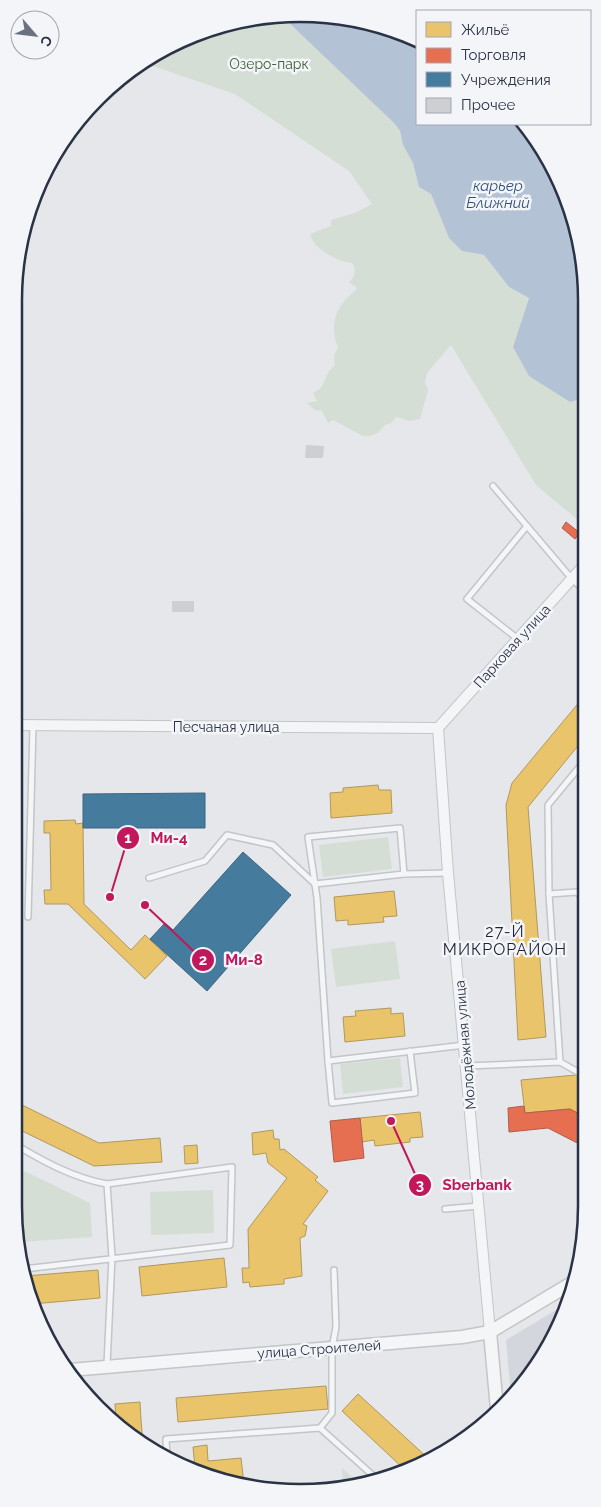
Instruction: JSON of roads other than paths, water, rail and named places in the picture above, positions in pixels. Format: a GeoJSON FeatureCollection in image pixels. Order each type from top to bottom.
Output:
{"type":"FeatureCollection","features":[{"type":"Feature","properties":{"kind":"street","name":"Парковая улица"},"geometry":{"type":"LineString","coordinates":[[438,728],[578,572]]}},
{"type":"Feature","properties":{"kind":"street","name":"Песчаная улица"},"geometry":{"type":"LineString","coordinates":[[22,725],[438,728]]}},
{"type":"Feature","properties":{"kind":"street","name":"Молодёжная улица"},"geometry":{"type":"LineString","coordinates":[[438,728],[448,872],[490,1332]]}},
{"type":"Feature","properties":{"kind":"street","name":"улица Строителей"},"geometry":{"type":"LineString","coordinates":[[75,1369],[107,1365],[462,1338],[490,1332],[567,1286]]}},
{"type":"Feature","properties":{"kind":"street"},"geometry":{"type":"LineString","coordinates":[[490,1332],[496,1404]]}},
{"type":"Feature","properties":{"kind":"lane"},"geometry":{"type":"LineString","coordinates":[[493,486],[578,585]]}},
{"type":"Feature","properties":{"kind":"lane"},"geometry":{"type":"LineString","coordinates":[[518,639],[467,598],[527,526]]}},
{"type":"Feature","properties":{"kind":"lane"},"geometry":{"type":"LineString","coordinates":[[28,918],[33,725]]}},
{"type":"Feature","properties":{"kind":"lane"},"geometry":{"type":"LineString","coordinates":[[560,1062],[549,894],[548,804],[578,768]]}},
{"type":"Feature","properties":{"kind":"lane"},"geometry":{"type":"LineString","coordinates":[[404,874],[400,828],[308,838],[315,884],[332,1103],[415,1093],[410,1051]]}},
{"type":"Feature","properties":{"kind":"lane"},"geometry":{"type":"LineString","coordinates":[[149,878],[205,861],[227,835],[273,845],[315,884],[404,874],[448,872]]}},
{"type":"Feature","properties":{"kind":"lane"},"geometry":{"type":"LineString","coordinates":[[549,894],[578,893]]}},
{"type":"Feature","properties":{"kind":"lane"},"geometry":{"type":"LineString","coordinates":[[328,1061],[465,1044]]}},
{"type":"Feature","properties":{"kind":"lane"},"geometry":{"type":"LineString","coordinates":[[467,1066],[560,1062],[578,1072]]}},
{"type":"Feature","properties":{"kind":"lane"},"geometry":{"type":"LineString","coordinates":[[22,1149],[84,1180],[107,1184],[232,1166],[230,1245],[30,1268]]}},
{"type":"Feature","properties":{"kind":"lane"},"geometry":{"type":"LineString","coordinates":[[107,1184],[112,1258],[107,1365]]}},
{"type":"Feature","properties":{"kind":"lane"},"geometry":{"type":"LineString","coordinates":[[445,1209],[480,1206]]}},
{"type":"Feature","properties":{"kind":"lane"},"geometry":{"type":"LineString","coordinates":[[320,1428],[332,1413],[332,1348],[336,1326],[334,1270]]}},
{"type":"Feature","properties":{"kind":"lane"},"geometry":{"type":"LineString","coordinates":[[167,1450],[166,1439],[320,1428],[372,1475]]}},
{"type":"Feature","properties":{"kind":"water","name":"карьер Ближний"},"geometry":{"type":"Polygon","coordinates":[[[289,23],[319,23],[355,28],[390,37],[416,48],[416,125],[516,125],[521,131],[550,178],[564,211],[573,246],[578,282],[578,400],[570,402],[529,376],[513,347],[529,298],[509,287],[484,255],[462,251],[449,238],[431,194],[419,187],[413,163],[403,145],[400,131],[395,124],[289,23]]]}},
{"type":"Feature","properties":{"kind":"place","name":"Ми-4"},"geometry":{"type":"Point","coordinates":[110,897]}},
{"type":"Feature","properties":{"kind":"place","name":"Ми-8"},"geometry":{"type":"Point","coordinates":[145,905]}},
{"type":"Feature","properties":{"kind":"place","name":"Sberbank"},"geometry":{"type":"Point","coordinates":[391,1121]}},
{"type":"Feature","properties":{"kind":"district","name":"27-Й МИКРОРАЙОН"},"geometry":{"type":"Point","coordinates":[505,940]}},
{"type":"Feature","properties":{"kind":"park label","name":"Озеро-парк"},"geometry":{"type":"Point","coordinates":[269,64]}}]}
